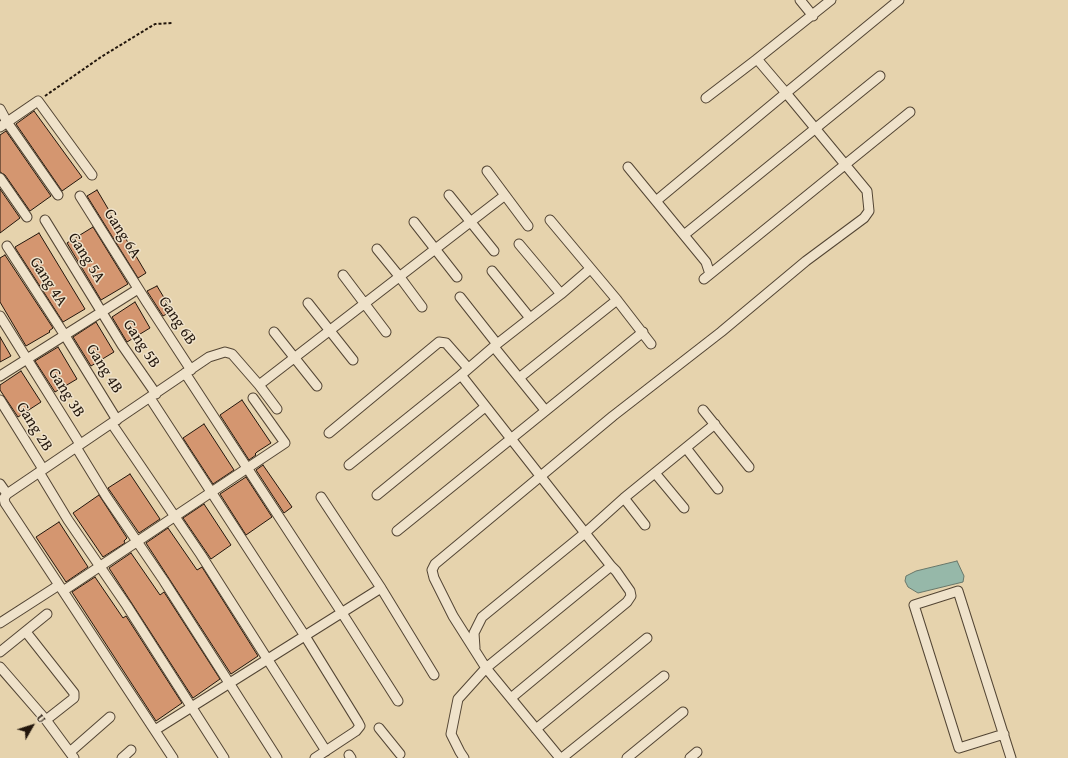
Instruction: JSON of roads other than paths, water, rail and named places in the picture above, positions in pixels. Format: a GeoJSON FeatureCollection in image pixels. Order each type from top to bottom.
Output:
{"type":"FeatureCollection","features":[{"type":"Feature","properties":{"kind":"street"},"geometry":{"type":"LineString","coordinates":[[800,0],[813,16]]}},
{"type":"Feature","properties":{"kind":"street"},"geometry":{"type":"LineString","coordinates":[[706,98],[813,16],[831,0]]}},
{"type":"Feature","properties":{"kind":"street"},"geometry":{"type":"LineString","coordinates":[[656,201],[899,0]]}},
{"type":"Feature","properties":{"kind":"street"},"geometry":{"type":"LineString","coordinates":[[664,676],[561,758],[486,668],[453,616],[434,578],[432,570],[435,564],[613,416],[721,332],[806,261],[864,218],[869,211],[867,191],[860,181],[845,165],[757,58]]}},
{"type":"Feature","properties":{"kind":"street"},"geometry":{"type":"LineString","coordinates":[[684,235],[880,76]]}},
{"type":"Feature","properties":{"kind":"street"},"geometry":{"type":"LineString","coordinates":[[4,124],[38,101],[92,175]]}},
{"type":"Feature","properties":{"kind":"street"},"geometry":{"type":"LineString","coordinates":[[0,109],[4,124],[58,195]]}},
{"type":"Feature","properties":{"kind":"street"},"geometry":{"type":"LineString","coordinates":[[628,167],[706,262],[707,276],[910,112]]}},
{"type":"Feature","properties":{"kind":"street"},"geometry":{"type":"LineString","coordinates":[[487,170],[504,196],[528,226]]}},
{"type":"Feature","properties":{"kind":"street"},"geometry":{"type":"LineString","coordinates":[[0,178],[27,217]]}},
{"type":"Feature","properties":{"kind":"street"},"geometry":{"type":"LineString","coordinates":[[449,195],[494,251]]}},
{"type":"Feature","properties":{"kind":"street","name":"Gang 6A"},"geometry":{"type":"LineString","coordinates":[[80,196],[138,289]]}},
{"type":"Feature","properties":{"kind":"street"},"geometry":{"type":"LineString","coordinates":[[259,385],[504,196]]}},
{"type":"Feature","properties":{"kind":"street","name":"Gang 5A"},"geometry":{"type":"LineString","coordinates":[[45,220],[102,311]]}},
{"type":"Feature","properties":{"kind":"street"},"geometry":{"type":"LineString","coordinates":[[550,220],[652,344]]}},
{"type":"Feature","properties":{"kind":"street"},"geometry":{"type":"LineString","coordinates":[[414,222],[457,277]]}},
{"type":"Feature","properties":{"kind":"street"},"geometry":{"type":"LineString","coordinates":[[519,244],[560,294]]}},
{"type":"Feature","properties":{"kind":"street","name":"Gang 4A"},"geometry":{"type":"LineString","coordinates":[[7,246],[64,334]]}},
{"type":"Feature","properties":{"kind":"street"},"geometry":{"type":"LineString","coordinates":[[378,249],[422,307]]}},
{"type":"Feature","properties":{"kind":"street"},"geometry":{"type":"LineString","coordinates":[[349,465],[590,269]]}},
{"type":"Feature","properties":{"kind":"street"},"geometry":{"type":"LineString","coordinates":[[492,271],[530,318]]}},
{"type":"Feature","properties":{"kind":"street"},"geometry":{"type":"LineString","coordinates":[[343,275],[386,332]]}},
{"type":"Feature","properties":{"kind":"street"},"geometry":{"type":"LineString","coordinates":[[0,376],[64,334],[138,289]]}},
{"type":"Feature","properties":{"kind":"street","name":"Gang 6B"},"geometry":{"type":"LineString","coordinates":[[138,289],[247,468],[398,701]]}},
{"type":"Feature","properties":{"kind":"street"},"geometry":{"type":"LineString","coordinates":[[460,297],[519,378],[545,410]]}},
{"type":"Feature","properties":{"kind":"street"},"geometry":{"type":"LineString","coordinates":[[519,378],[617,300]]}},
{"type":"Feature","properties":{"kind":"street"},"geometry":{"type":"LineString","coordinates":[[308,303],[353,360]]}},
{"type":"Feature","properties":{"kind":"street","name":"Gang 5B"},"geometry":{"type":"LineString","coordinates":[[102,311],[211,492],[306,636],[360,726],[356,731],[326,751]]}},
{"type":"Feature","properties":{"kind":"street","name":"Gang 3B"},"geometry":{"type":"LineString","coordinates":[[0,316],[136,542],[164,581],[277,758]]}},
{"type":"Feature","properties":{"kind":"street"},"geometry":{"type":"LineString","coordinates":[[274,332],[317,386]]}},
{"type":"Feature","properties":{"kind":"street"},"geometry":{"type":"LineString","coordinates":[[397,531],[643,332]]}},
{"type":"Feature","properties":{"kind":"street","name":"Gang 4B"},"geometry":{"type":"LineString","coordinates":[[64,334],[114,422],[326,751]]}},
{"type":"Feature","properties":{"kind":"street"},"geometry":{"type":"LineString","coordinates":[[329,433],[439,342],[446,343],[468,368]]}},
{"type":"Feature","properties":{"kind":"street"},"geometry":{"type":"LineString","coordinates":[[173,758],[5,503],[4,498],[7,494],[78,445],[209,357],[225,352],[232,354],[259,385],[277,409]]}},
{"type":"Feature","properties":{"kind":"street"},"geometry":{"type":"LineString","coordinates":[[461,375],[510,439],[616,571],[630,591],[631,596],[627,602],[511,698]]}},
{"type":"Feature","properties":{"kind":"street"},"geometry":{"type":"LineString","coordinates":[[0,623],[99,566],[285,443],[253,398]]}},
{"type":"Feature","properties":{"kind":"street","name":"Gang 2B"},"geometry":{"type":"LineString","coordinates":[[0,400],[68,520],[127,606],[224,758]]}},
{"type":"Feature","properties":{"kind":"street"},"geometry":{"type":"LineString","coordinates":[[377,496],[485,407]]}},
{"type":"Feature","properties":{"kind":"street"},"geometry":{"type":"LineString","coordinates":[[703,410],[749,467]]}},
{"type":"Feature","properties":{"kind":"street"},"geometry":{"type":"LineString","coordinates":[[475,650],[474,633],[482,617],[586,533],[624,498],[715,424]]}},
{"type":"Feature","properties":{"kind":"street"},"geometry":{"type":"LineString","coordinates":[[686,448],[718,489]]}},
{"type":"Feature","properties":{"kind":"street"},"geometry":{"type":"LineString","coordinates":[[655,473],[684,508]]}},
{"type":"Feature","properties":{"kind":"street"},"geometry":{"type":"LineString","coordinates":[[0,484],[7,494]]}},
{"type":"Feature","properties":{"kind":"street"},"geometry":{"type":"LineString","coordinates":[[321,497],[381,588],[434,675]]}},
{"type":"Feature","properties":{"kind":"street"},"geometry":{"type":"LineString","coordinates":[[624,498],[645,525]]}},
{"type":"Feature","properties":{"kind":"street"},"geometry":{"type":"LineString","coordinates":[[464,758],[451,734],[458,699],[486,668],[611,566]]}},
{"type":"Feature","properties":{"kind":"street"},"geometry":{"type":"LineString","coordinates":[[155,730],[381,588]]}},
{"type":"Feature","properties":{"kind":"street"},"geometry":{"type":"LineString","coordinates":[[1004,734],[959,748],[914,606],[958,592],[1004,734],[1011,758]]}},
{"type":"Feature","properties":{"kind":"street"},"geometry":{"type":"LineString","coordinates":[[0,652],[47,614]]}},
{"type":"Feature","properties":{"kind":"street"},"geometry":{"type":"LineString","coordinates":[[26,632],[74,693],[74,698],[46,720]]}},
{"type":"Feature","properties":{"kind":"street"},"geometry":{"type":"LineString","coordinates":[[536,728],[647,638]]}},
{"type":"Feature","properties":{"kind":"street"},"geometry":{"type":"LineString","coordinates":[[0,667],[46,720],[72,755],[110,718]]}},
{"type":"Feature","properties":{"kind":"street"},"geometry":{"type":"LineString","coordinates":[[627,758],[682,712]]}},
{"type":"Feature","properties":{"kind":"street"},"geometry":{"type":"LineString","coordinates":[[379,728],[400,757]]}},
{"type":"Feature","properties":{"kind":"street"},"geometry":{"type":"LineString","coordinates":[[122,758],[131,750]]}},
{"type":"Feature","properties":{"kind":"street"},"geometry":{"type":"LineString","coordinates":[[315,758],[326,751]]}}]}
